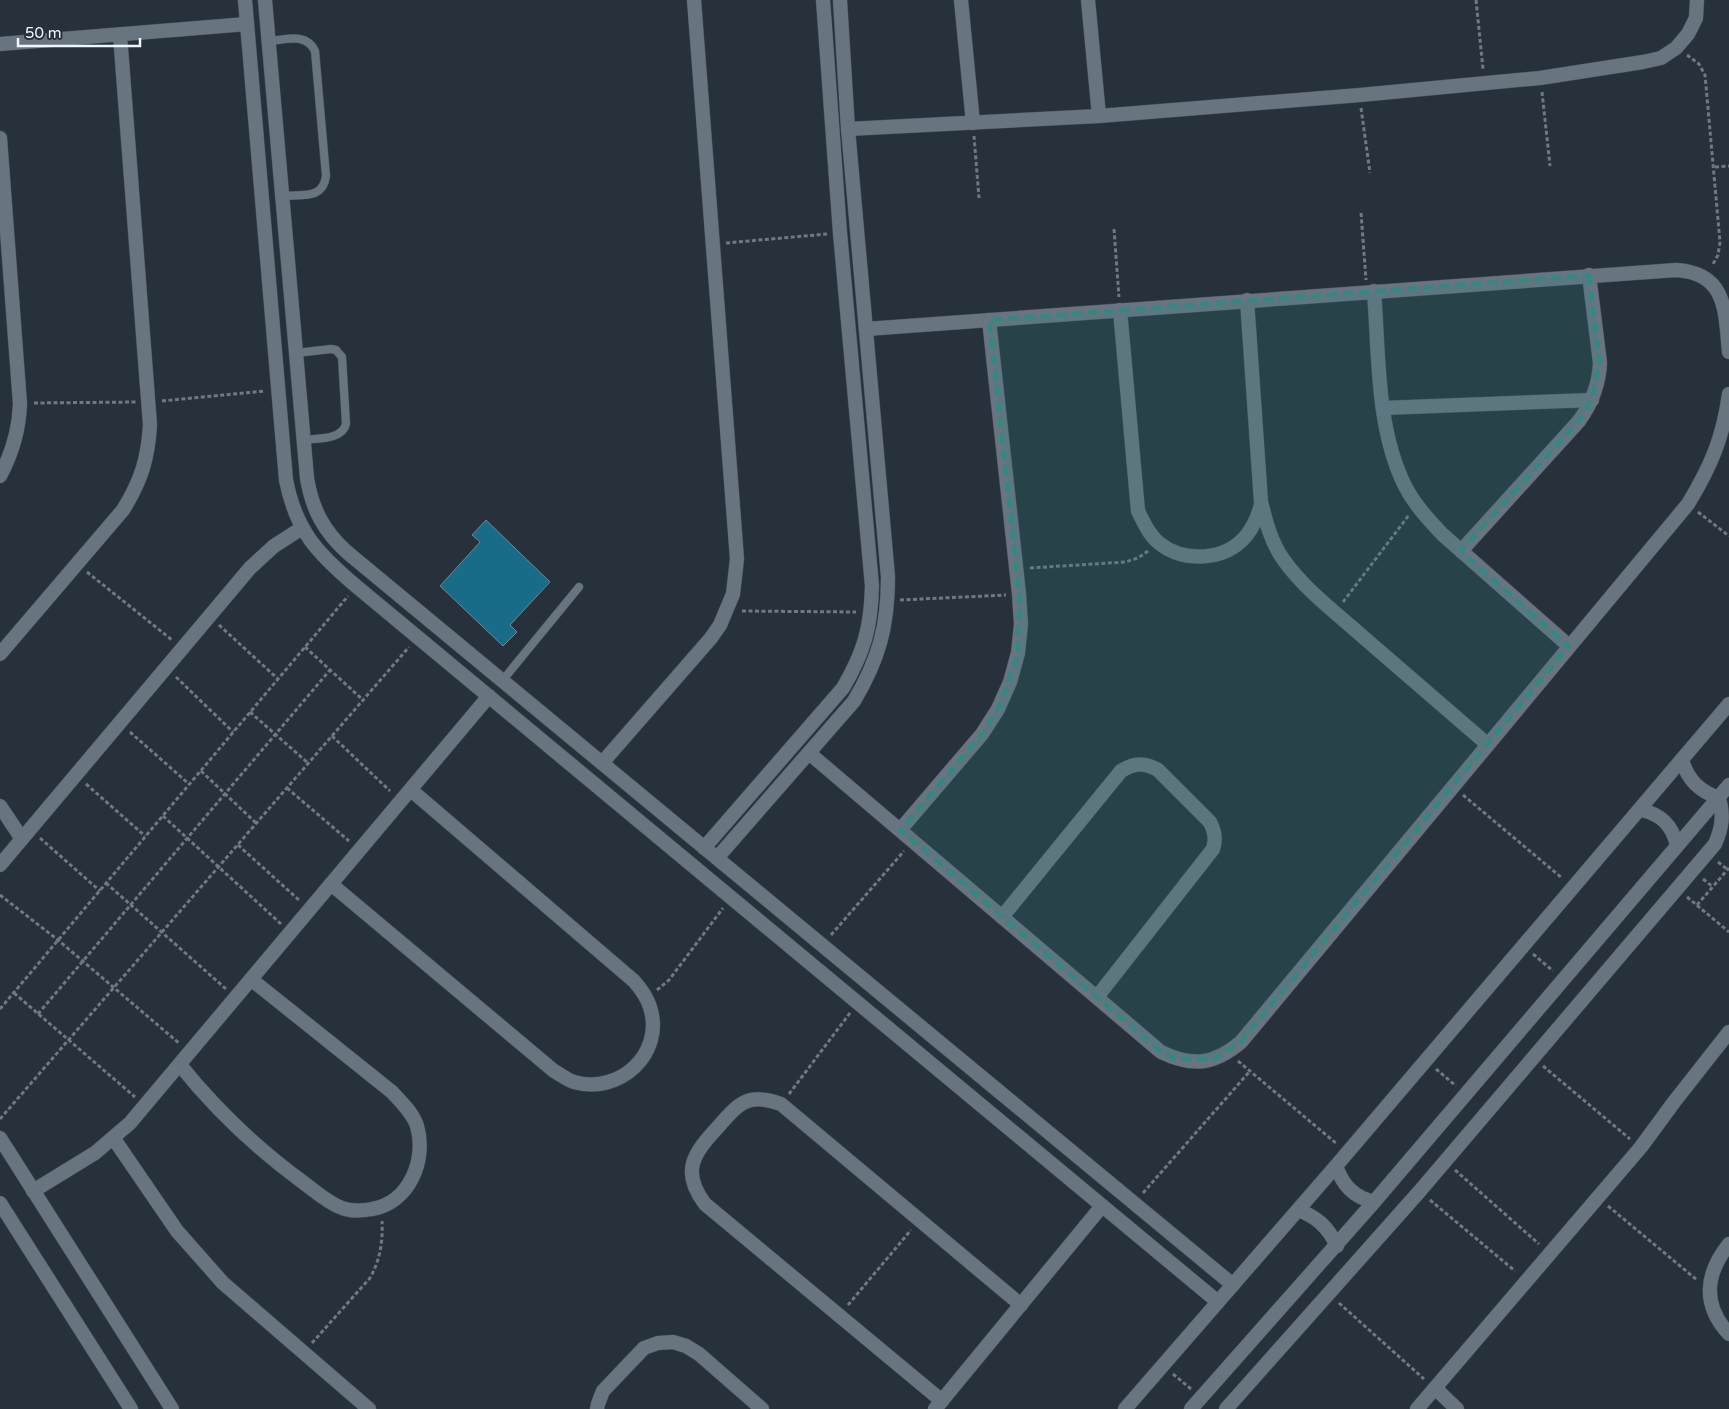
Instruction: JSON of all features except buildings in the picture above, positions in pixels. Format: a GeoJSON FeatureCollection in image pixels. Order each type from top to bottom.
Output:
{"type":"FeatureCollection","features":[{"type":"Feature","properties":{"kind":"street"},"geometry":{"type":"LineString","coordinates":[[245,0],[286,480],[295,513],[302,528],[322,555],[356,586],[1218,1302]]}},
{"type":"Feature","properties":{"kind":"street"},"geometry":{"type":"LineString","coordinates":[[265,0],[310,496],[320,520],[335,541],[1233,1285]]}},
{"type":"Feature","properties":{"kind":"street"},"geometry":{"type":"LineString","coordinates":[[602,763],[711,638],[727,611],[736,577],[737,559],[694,0]]}},
{"type":"Feature","properties":{"kind":"street"},"geometry":{"type":"LineString","coordinates":[[704,848],[843,688],[857,665],[866,639],[872,612],[872,586],[840,233],[823,0]]}},
{"type":"Feature","properties":{"kind":"street"},"geometry":{"type":"LineString","coordinates":[[717,858],[854,700],[868,678],[883,636],[888,601],[888,577],[848,129],[840,0]]}},
{"type":"Feature","properties":{"kind":"street"},"geometry":{"type":"LineString","coordinates":[[961,0],[973,122]]}},
{"type":"Feature","properties":{"kind":"street"},"geometry":{"type":"LineString","coordinates":[[1088,0],[1099,116]]}},
{"type":"Feature","properties":{"kind":"street"},"geometry":{"type":"LineString","coordinates":[[848,129],[1099,116],[1540,78],[1661,58],[1676,48],[1688,34],[1696,18],[1697,0]]}},
{"type":"Feature","properties":{"kind":"street"},"geometry":{"type":"LineString","coordinates":[[0,44],[247,24]]}},
{"type":"Feature","properties":{"kind":"street"},"geometry":{"type":"LineString","coordinates":[[0,654],[123,510],[135,490],[143,469],[148,447],[150,425],[120,34]]}},
{"type":"Feature","properties":{"kind":"street"},"geometry":{"type":"LineString","coordinates":[[0,138],[20,404],[15,442],[0,476]]}},
{"type":"Feature","properties":{"kind":"street"},"geometry":{"type":"LineString","coordinates":[[866,329],[1588,275],[1690,270],[1702,275],[1713,284],[1720,295],[1724,308],[1729,352]]}},
{"type":"Feature","properties":{"kind":"street"},"geometry":{"type":"LineString","coordinates":[[1461,551],[1579,421],[1592,400],[1599,376],[1600,363],[1588,275]]}},
{"type":"Feature","properties":{"kind":"street"},"geometry":{"type":"LineString","coordinates":[[1371,291],[1386,435],[1394,461],[1405,486],[1416,505],[1442,534],[1569,646]]}},
{"type":"Feature","properties":{"kind":"street"},"geometry":{"type":"LineString","coordinates":[[1247,300],[1262,502],[1266,521],[1282,557],[1294,573],[1335,612],[1487,744]]}},
{"type":"Feature","properties":{"kind":"street"},"geometry":{"type":"LineString","coordinates":[[1120,310],[1138,511],[1146,528],[1159,543],[1175,553],[1194,557],[1213,556],[1231,549],[1246,537],[1256,520],[1262,502]]}},
{"type":"Feature","properties":{"kind":"street"},"geometry":{"type":"LineString","coordinates":[[900,830],[982,734],[998,709],[1010,682],[1018,653],[1020,624],[1019,594],[989,320]]}},
{"type":"Feature","properties":{"kind":"street"},"geometry":{"type":"LineString","coordinates":[[809,753],[1161,1052],[1177,1060],[1195,1062],[1213,1060],[1228,1053],[1240,1042],[1688,504],[1704,478],[1716,451],[1725,422],[1729,394]]}},
{"type":"Feature","properties":{"kind":"street"},"geometry":{"type":"LineString","coordinates":[[1382,408],[1592,400]]}},
{"type":"Feature","properties":{"kind":"street"},"geometry":{"type":"LineString","coordinates":[[0,865],[250,568],[274,546],[302,528]]}},
{"type":"Feature","properties":{"kind":"street"},"geometry":{"type":"LineString","coordinates":[[33,1191],[76,1166],[114,1139],[145,1106],[489,696]]}},
{"type":"Feature","properties":{"kind":"street"},"geometry":{"type":"LineString","coordinates":[[1125,1409],[1348,1153],[1729,704]]}},
{"type":"Feature","properties":{"kind":"street"},"geometry":{"type":"LineString","coordinates":[[1682,760],[1691,780],[1699,788],[1718,798]]}},
{"type":"Feature","properties":{"kind":"street"},"geometry":{"type":"LineString","coordinates":[[1002,917],[1121,771],[1130,766],[1140,764],[1150,765],[1158,770],[1210,822],[1215,831],[1216,840],[1213,849],[1097,997]]}},
{"type":"Feature","properties":{"kind":"street"},"geometry":{"type":"LineString","coordinates":[[1191,1409],[1374,1202],[1729,785]]}},
{"type":"Feature","properties":{"kind":"street"},"geometry":{"type":"LineString","coordinates":[[331,884],[554,1071],[573,1082],[594,1085],[616,1081],[634,1069],[647,1051],[653,1030],[651,1009],[644,994],[634,981],[411,790]]}},
{"type":"Feature","properties":{"kind":"street"},"geometry":{"type":"LineString","coordinates":[[1226,1409],[1419,1192],[1714,844],[1720,833],[1722,821],[1718,798]]}},
{"type":"Feature","properties":{"kind":"street"},"geometry":{"type":"LineString","coordinates":[[0,806],[26,834]]}},
{"type":"Feature","properties":{"kind":"street"},"geometry":{"type":"LineString","coordinates":[[1641,810],[1651,812],[1669,825],[1677,845]]}},
{"type":"Feature","properties":{"kind":"street"},"geometry":{"type":"LineString","coordinates":[[180,1065],[208,1099],[234,1126],[327,1200],[343,1209],[360,1212],[381,1208],[398,1198],[411,1182],[418,1163],[420,1144],[417,1125],[405,1107],[392,1092],[252,980]]}},
{"type":"Feature","properties":{"kind":"street"},"geometry":{"type":"LineString","coordinates":[[1417,1409],[1641,1148],[1679,1095],[1729,1032]]}},
{"type":"Feature","properties":{"kind":"street"},"geometry":{"type":"LineString","coordinates":[[1021,1304],[781,1104],[758,1099],[738,1105],[700,1147],[694,1158],[693,1182],[705,1204],[839,1315],[939,1405],[1102,1206]]}},
{"type":"Feature","properties":{"kind":"street"},"geometry":{"type":"LineString","coordinates":[[0,1138],[172,1409]]}},
{"type":"Feature","properties":{"kind":"street"},"geometry":{"type":"LineString","coordinates":[[114,1139],[156,1203],[199,1257],[222,1282],[370,1409]]}},
{"type":"Feature","properties":{"kind":"street"},"geometry":{"type":"LineString","coordinates":[[1336,1166],[1343,1181],[1354,1194],[1374,1202]]}},
{"type":"Feature","properties":{"kind":"street"},"geometry":{"type":"LineString","coordinates":[[0,1202],[131,1409]]}},
{"type":"Feature","properties":{"kind":"street"},"geometry":{"type":"LineString","coordinates":[[1298,1210],[1308,1214],[1326,1227],[1336,1246]]}},
{"type":"Feature","properties":{"kind":"street"},"geometry":{"type":"LineString","coordinates":[[1729,1244],[1720,1255],[1712,1272],[1709,1290],[1712,1308],[1720,1324],[1729,1334]]}},
{"type":"Feature","properties":{"kind":"street"},"geometry":{"type":"LineString","coordinates":[[597,1409],[603,1391],[644,1348],[658,1343],[673,1342],[686,1346],[699,1354],[762,1409]]}},
{"type":"Feature","properties":{"kind":"street"},"geometry":{"type":"LineString","coordinates":[[1435,1388],[1457,1409]]}},
{"type":"Feature","properties":{"kind":"lane"},"geometry":{"type":"LineString","coordinates":[[269,41],[301,38],[307,41],[315,51],[326,176],[322,189],[317,193],[282,196]]}},
{"type":"Feature","properties":{"kind":"lane"},"geometry":{"type":"LineString","coordinates":[[296,352],[331,349],[336,350],[342,357],[345,429],[338,435],[304,440]]}},
{"type":"Feature","properties":{"kind":"lane"},"geometry":{"type":"LineString","coordinates":[[502,681],[579,587]]}},
{"type":"Feature","properties":{"kind":"path"},"geometry":{"type":"LineString","coordinates":[[1476,0],[1484,83]]}},
{"type":"Feature","properties":{"kind":"path"},"geometry":{"type":"LineString","coordinates":[[1676,48],[1699,64],[1706,75],[1720,242],[1718,255],[1712,267],[1702,275]]}},
{"type":"Feature","properties":{"kind":"path"},"geometry":{"type":"LineString","coordinates":[[1540,78],[1550,166]]}},
{"type":"Feature","properties":{"kind":"path"},"geometry":{"type":"LineString","coordinates":[[1360,95],[1370,174]]}},
{"type":"Feature","properties":{"kind":"path"},"geometry":{"type":"LineString","coordinates":[[973,122],[979,198]]}},
{"type":"Feature","properties":{"kind":"path"},"geometry":{"type":"LineString","coordinates":[[1715,167],[1729,166]]}},
{"type":"Feature","properties":{"kind":"path"},"geometry":{"type":"LineString","coordinates":[[1361,213],[1371,291]]}},
{"type":"Feature","properties":{"kind":"path"},"geometry":{"type":"LineString","coordinates":[[1114,229],[1120,310]]}},
{"type":"Feature","properties":{"kind":"path"},"geometry":{"type":"LineString","coordinates":[[712,244],[840,233]]}},
{"type":"Feature","properties":{"kind":"path"},"geometry":{"type":"LineString","coordinates":[[20,404],[148,402],[278,390]]}},
{"type":"Feature","properties":{"kind":"path"},"geometry":{"type":"LineString","coordinates":[[1688,504],[1729,536]]}},
{"type":"Feature","properties":{"kind":"path"},"geometry":{"type":"LineString","coordinates":[[1335,612],[1416,505]]}},
{"type":"Feature","properties":{"kind":"path"},"geometry":{"type":"LineString","coordinates":[[1016,569],[1125,562],[1138,558],[1159,543]]}},
{"type":"Feature","properties":{"kind":"path"},"geometry":{"type":"LineString","coordinates":[[77,563],[182,649]]}},
{"type":"Feature","properties":{"kind":"path"},"geometry":{"type":"LineString","coordinates":[[0,1009],[356,586]]}},
{"type":"Feature","properties":{"kind":"path"},"geometry":{"type":"LineString","coordinates":[[888,601],[1019,594]]}},
{"type":"Feature","properties":{"kind":"path"},"geometry":{"type":"LineString","coordinates":[[727,611],[872,612]]}},
{"type":"Feature","properties":{"kind":"path"},"geometry":{"type":"LineString","coordinates":[[209,616],[278,678]]}},
{"type":"Feature","properties":{"kind":"path"},"geometry":{"type":"LineString","coordinates":[[0,1119],[418,637]]}},
{"type":"Feature","properties":{"kind":"path"},"geometry":{"type":"LineString","coordinates":[[305,647],[363,700]]}},
{"type":"Feature","properties":{"kind":"path"},"geometry":{"type":"LineString","coordinates":[[166,667],[233,732]]}},
{"type":"Feature","properties":{"kind":"path"},"geometry":{"type":"LineString","coordinates":[[38,1014],[330,670]]}},
{"type":"Feature","properties":{"kind":"path"},"geometry":{"type":"LineString","coordinates":[[250,712],[308,764]]}},
{"type":"Feature","properties":{"kind":"path"},"geometry":{"type":"LineString","coordinates":[[120,723],[189,784]]}},
{"type":"Feature","properties":{"kind":"path"},"geometry":{"type":"LineString","coordinates":[[332,736],[402,801]]}},
{"type":"Feature","properties":{"kind":"path"},"geometry":{"type":"LineString","coordinates":[[200,771],[256,823]]}},
{"type":"Feature","properties":{"kind":"path"},"geometry":{"type":"LineString","coordinates":[[76,775],[146,836]]}},
{"type":"Feature","properties":{"kind":"path"},"geometry":{"type":"LineString","coordinates":[[1452,786],[1574,888]]}},
{"type":"Feature","properties":{"kind":"path"},"geometry":{"type":"LineString","coordinates":[[286,788],[360,851]]}},
{"type":"Feature","properties":{"kind":"path"},"geometry":{"type":"LineString","coordinates":[[162,816],[291,933]]}},
{"type":"Feature","properties":{"kind":"path"},"geometry":{"type":"LineString","coordinates":[[26,834],[100,891]]}},
{"type":"Feature","properties":{"kind":"path"},"geometry":{"type":"LineString","coordinates":[[822,945],[912,841]]}},
{"type":"Feature","properties":{"kind":"path"},"geometry":{"type":"LineString","coordinates":[[238,845],[310,910]]}},
{"type":"Feature","properties":{"kind":"path"},"geometry":{"type":"LineString","coordinates":[[1697,905],[1729,868]]}},
{"type":"Feature","properties":{"kind":"path"},"geometry":{"type":"LineString","coordinates":[[106,883],[236,998]]}},
{"type":"Feature","properties":{"kind":"path"},"geometry":{"type":"LineString","coordinates":[[1677,888],[1729,932]]}},
{"type":"Feature","properties":{"kind":"path"},"geometry":{"type":"LineString","coordinates":[[0,895],[58,940],[190,1052]]}},
{"type":"Feature","properties":{"kind":"path"},"geometry":{"type":"LineString","coordinates":[[644,994],[655,991],[669,980],[731,897]]}},
{"type":"Feature","properties":{"kind":"path"},"geometry":{"type":"LineString","coordinates":[[1524,946],[1563,980]]}},
{"type":"Feature","properties":{"kind":"path"},"geometry":{"type":"LineString","coordinates":[[14,993],[145,1106]]}},
{"type":"Feature","properties":{"kind":"path"},"geometry":{"type":"LineString","coordinates":[[781,1104],[858,1003]]}},
{"type":"Feature","properties":{"kind":"path"},"geometry":{"type":"LineString","coordinates":[[1228,1053],[1348,1153]]}},
{"type":"Feature","properties":{"kind":"path"},"geometry":{"type":"LineString","coordinates":[[1532,1058],[1641,1148]]}},
{"type":"Feature","properties":{"kind":"path"},"geometry":{"type":"LineString","coordinates":[[1426,1061],[1466,1094]]}},
{"type":"Feature","properties":{"kind":"path"},"geometry":{"type":"LineString","coordinates":[[1134,1203],[1250,1071]]}},
{"type":"Feature","properties":{"kind":"path"},"geometry":{"type":"LineString","coordinates":[[1445,1161],[1550,1254]]}},
{"type":"Feature","properties":{"kind":"path"},"geometry":{"type":"LineString","coordinates":[[1419,1192],[1528,1281]]}},
{"type":"Feature","properties":{"kind":"path"},"geometry":{"type":"LineString","coordinates":[[1598,1198],[1709,1290]]}},
{"type":"Feature","properties":{"kind":"path"},"geometry":{"type":"LineString","coordinates":[[304,1353],[370,1278],[381,1251],[381,1208]]}},
{"type":"Feature","properties":{"kind":"path"},"geometry":{"type":"LineString","coordinates":[[839,1315],[920,1220]]}},
{"type":"Feature","properties":{"kind":"path"},"geometry":{"type":"LineString","coordinates":[[1329,1295],[1435,1388]]}},
{"type":"Feature","properties":{"kind":"path"},"geometry":{"type":"LineString","coordinates":[[1163,1365],[1201,1397]]}},
{"type":"Feature","properties":{"kind":"highlighted area"},"geometry":{"type":"Polygon","coordinates":[[[1589,275],[1600,363],[1592,400],[1579,421],[1461,551],[1569,646],[1241,1042],[1213,1060],[1177,1060],[1161,1052],[900,830],[982,734],[998,709],[1018,653],[1019,594],[989,320],[1589,275]]]}}]}
